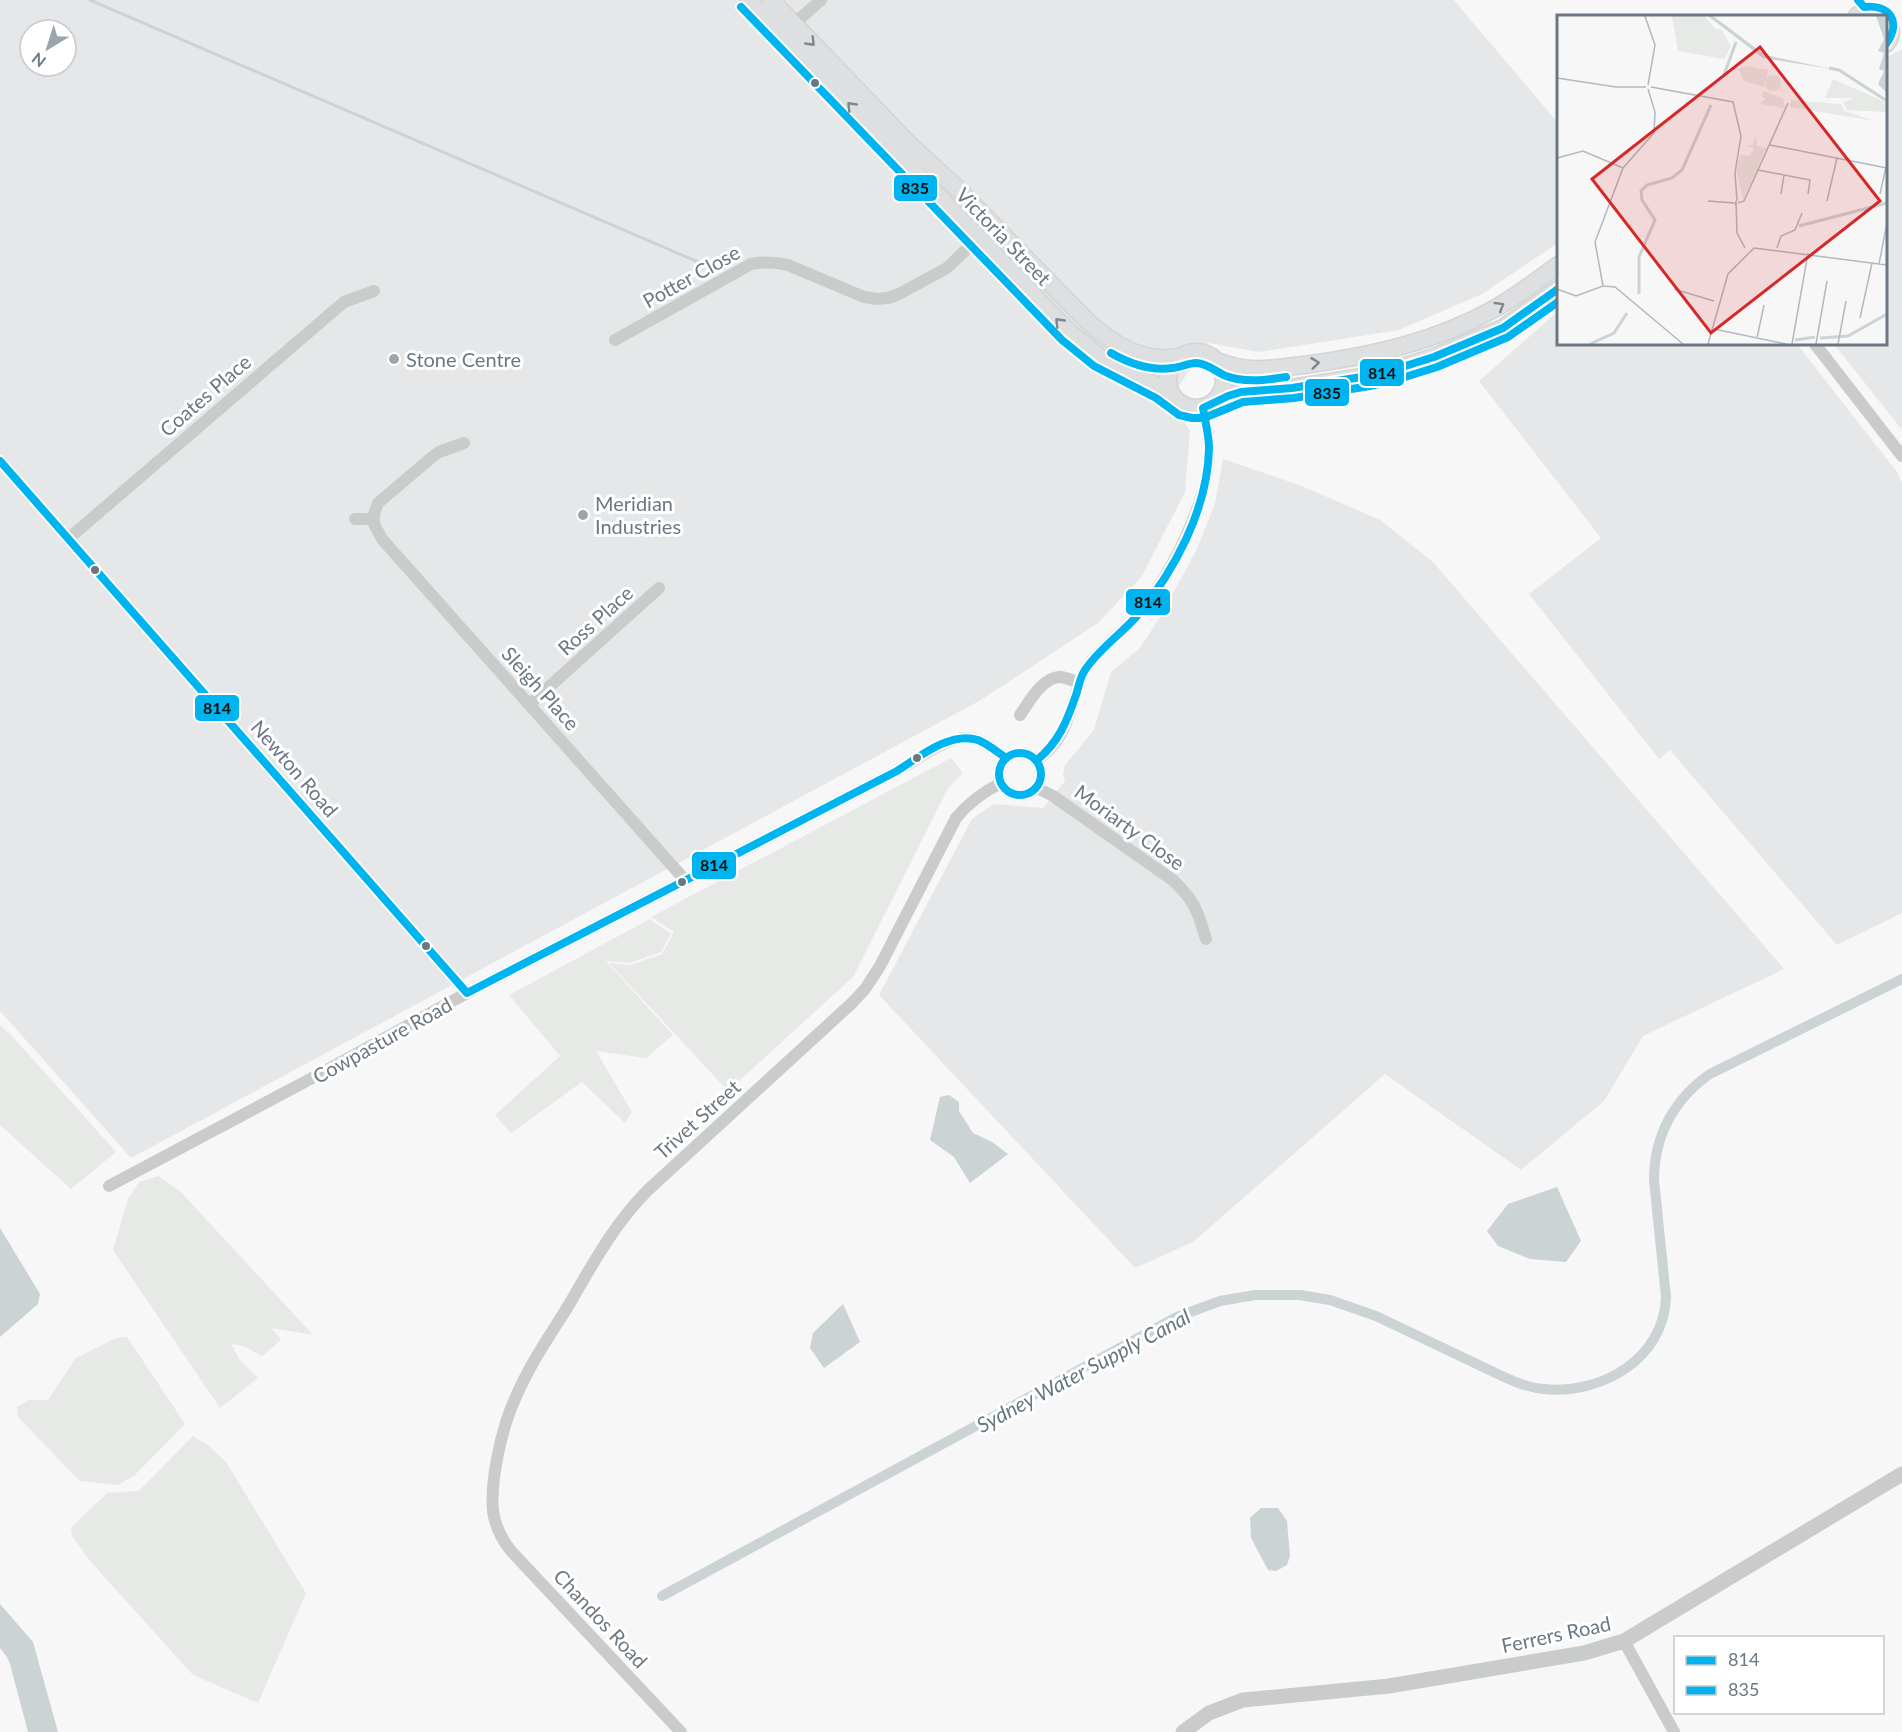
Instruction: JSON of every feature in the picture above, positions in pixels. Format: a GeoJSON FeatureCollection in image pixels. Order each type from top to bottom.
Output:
{"type":"FeatureCollection","features":[{"type":"Feature","properties":{"kind":"main road","name":"Victoria Street"},"geometry":{"type":"LineString","coordinates":[[750,0],[788,29],[960,190],[1103,335],[1129,352],[1142,356],[1168,359],[1180,357]]}},
{"type":"Feature","properties":{"kind":"main road","name":"Victoria Street"},"geometry":{"type":"LineString","coordinates":[[771,0],[788,29],[978,238],[1070,333],[1115,366],[1162,389],[1176,400]]}},
{"type":"Feature","properties":{"kind":"main road"},"geometry":{"type":"LineString","coordinates":[[1860,8],[1874,2],[1891,1],[1901,24],[1894,38],[1887,43]]}},
{"type":"Feature","properties":{"kind":"main road"},"geometry":{"type":"LineString","coordinates":[[1557,266],[1495,309],[1450,331],[1414,344],[1341,360],[1258,370],[1233,368],[1203,353],[1188,353],[1174,363],[1168,378],[1176,400],[1193,408],[1206,406],[1241,392],[1292,388],[1362,377],[1434,357],[1503,328],[1557,291]]}},
{"type":"Feature","properties":{"kind":"main road"},"geometry":{"type":"LineString","coordinates":[[1206,406],[1217,399],[1224,384],[1224,376],[1217,361]]}},
{"type":"Feature","properties":{"kind":"street"},"geometry":{"type":"LineString","coordinates":[[788,29],[820,0]]}},
{"type":"Feature","properties":{"kind":"street","name":"Potter Close"},"geometry":{"type":"LineString","coordinates":[[615,340],[751,264],[763,261],[776,262],[864,297],[888,298],[947,268],[978,238]]}},
{"type":"Feature","properties":{"kind":"street","name":"Coates Place"},"geometry":{"type":"LineString","coordinates":[[68,539],[344,302],[374,291]]}},
{"type":"Feature","properties":{"kind":"street"},"geometry":{"type":"LineString","coordinates":[[1816,345],[1902,456]]}},
{"type":"Feature","properties":{"kind":"street"},"geometry":{"type":"LineString","coordinates":[[1037,760],[1049,752],[1062,734],[1083,672],[1098,653],[1139,614],[1178,555],[1191,526],[1207,469],[1209,448],[1206,406]]}},
{"type":"Feature","properties":{"kind":"street"},"geometry":{"type":"LineString","coordinates":[[355,519],[373,519],[375,508],[382,499],[426,461],[439,452],[464,443]]}},
{"type":"Feature","properties":{"kind":"street","name":"Newton Road"},"geometry":{"type":"LineString","coordinates":[[0,461],[467,993]]}},
{"type":"Feature","properties":{"kind":"street","name":"Sleigh Place"},"geometry":{"type":"LineString","coordinates":[[373,519],[382,539],[685,880]]}},
{"type":"Feature","properties":{"kind":"street","name":"Ross Place"},"geometry":{"type":"LineString","coordinates":[[530,704],[659,588]]}},
{"type":"Feature","properties":{"kind":"street"},"geometry":{"type":"LineString","coordinates":[[1020,715],[1037,692],[1050,681],[1063,677],[1080,683]]}},
{"type":"Feature","properties":{"kind":"street","name":"Cowpasture Road"},"geometry":{"type":"LineString","coordinates":[[110,1186],[467,993],[897,771],[953,739],[967,737],[977,739],[1006,758]]}},
{"type":"Feature","properties":{"kind":"street"},"geometry":{"type":"LineString","coordinates":[[1018,752],[1032,755],[1037,760],[1042,774],[1037,788],[1017,795],[1005,788],[1001,783],[999,770],[1006,758],[1018,752]]}},
{"type":"Feature","properties":{"kind":"street","name":"Trivet Street"},"geometry":{"type":"LineString","coordinates":[[497,1527],[493,1509],[494,1487],[500,1448],[511,1407],[527,1375],[611,1235],[648,1190],[865,990],[880,966],[956,818],[966,805],[1001,783]]}},
{"type":"Feature","properties":{"kind":"street","name":"Moriarty Close"},"geometry":{"type":"LineString","coordinates":[[1037,788],[1053,796],[1174,881],[1197,908],[1206,939]]}},
{"type":"Feature","properties":{"kind":"street","name":"Ferrers Road"},"geometry":{"type":"LineString","coordinates":[[1183,1732],[1209,1713],[1243,1700],[1389,1686],[1584,1653],[1624,1641],[1902,1474]]}},
{"type":"Feature","properties":{"kind":"street","name":"Chandos Road"},"geometry":{"type":"LineString","coordinates":[[497,1527],[512,1552],[681,1732]]}},
{"type":"Feature","properties":{"kind":"street"},"geometry":{"type":"LineString","coordinates":[[1624,1641],[1674,1732]]}},
{"type":"Feature","properties":{"kind":"shaded area"},"geometry":{"type":"Polygon","coordinates":[[[0,0],[1454,0],[1557,122],[1557,244],[1482,294],[1399,330],[1259,352],[1208,343],[1170,399],[1190,431],[1185,492],[1142,576],[1098,623],[981,700],[131,1158],[0,1011],[0,0]]]}},
{"type":"Feature","properties":{"kind":"shaded area"},"geometry":{"type":"Polygon","coordinates":[[[1902,49],[1902,430],[1835,345],[1887,345],[1887,57],[1902,49]]]}},
{"type":"Feature","properties":{"kind":"shaded area"},"geometry":{"type":"Polygon","coordinates":[[[1557,312],[1557,345],[1798,345],[1897,472],[1902,484],[1902,913],[1837,945],[1670,750],[1659,759],[1529,594],[1601,538],[1479,381],[1557,312]]]}},
{"type":"Feature","properties":{"kind":"shaded area"},"geometry":{"type":"Polygon","coordinates":[[[1223,459],[1302,486],[1380,520],[1433,562],[1784,969],[1643,1036],[1604,1101],[1521,1170],[1385,1074],[1193,1242],[1135,1268],[879,995],[972,819],[994,804],[1043,808],[1065,781],[1063,774],[1065,765],[1094,730],[1111,672],[1140,648],[1162,614],[1197,549],[1215,503],[1223,459]]]}},
{"type":"Feature","properties":{"kind":"shaded area"},"geometry":{"type":"Polygon","coordinates":[[[951,758],[963,773],[948,788],[853,977],[728,1091],[609,963],[630,965],[662,954],[674,932],[651,917],[951,758]]]}},
{"type":"Feature","properties":{"kind":"shaded area"},"geometry":{"type":"Polygon","coordinates":[[[650,919],[671,934],[661,952],[630,963],[606,961],[673,1035],[646,1058],[596,1051],[632,1112],[625,1123],[582,1082],[511,1133],[495,1115],[560,1056],[509,995],[650,919]]]}},
{"type":"Feature","properties":{"kind":"shaded area"},"geometry":{"type":"Polygon","coordinates":[[[0,1025],[116,1152],[71,1189],[0,1125],[0,1025]]]}},
{"type":"Feature","properties":{"kind":"shaded area"},"geometry":{"type":"Polygon","coordinates":[[[949,1095],[959,1102],[959,1111],[973,1133],[992,1142],[1008,1154],[970,1183],[954,1157],[930,1140],[940,1097],[949,1095]]]}},
{"type":"Feature","properties":{"kind":"shaded area"},"geometry":{"type":"Polygon","coordinates":[[[158,1176],[180,1191],[313,1335],[272,1328],[281,1340],[262,1356],[244,1346],[231,1344],[240,1360],[258,1378],[220,1408],[113,1250],[128,1199],[139,1182],[158,1176]]]}},
{"type":"Feature","properties":{"kind":"shaded area"},"geometry":{"type":"Polygon","coordinates":[[[1557,1187],[1581,1241],[1566,1262],[1530,1259],[1498,1246],[1487,1231],[1508,1204],[1557,1187]]]}},
{"type":"Feature","properties":{"kind":"shaded area"},"geometry":{"type":"Polygon","coordinates":[[[0,1228],[40,1294],[38,1304],[0,1337],[0,1228]]]}},
{"type":"Feature","properties":{"kind":"shaded area"},"geometry":{"type":"Polygon","coordinates":[[[843,1304],[860,1342],[824,1368],[810,1348],[813,1333],[843,1304]]]}},
{"type":"Feature","properties":{"kind":"shaded area"},"geometry":{"type":"Polygon","coordinates":[[[127,1337],[185,1424],[135,1475],[118,1485],[80,1481],[18,1417],[17,1407],[29,1400],[48,1400],[76,1358],[116,1338],[127,1337]]]}},
{"type":"Feature","properties":{"kind":"shaded area"},"geometry":{"type":"Polygon","coordinates":[[[193,1436],[208,1445],[226,1462],[306,1593],[258,1703],[193,1675],[90,1561],[72,1536],[71,1528],[107,1493],[139,1491],[193,1436]]]}},
{"type":"Feature","properties":{"kind":"shaded area"},"geometry":{"type":"Polygon","coordinates":[[[1261,1508],[1278,1508],[1287,1521],[1290,1556],[1287,1565],[1276,1571],[1268,1570],[1251,1538],[1250,1518],[1261,1508]]]}},
{"type":"Feature","properties":{"kind":"shaded area"},"geometry":{"type":"Polygon","coordinates":[[[0,1604],[33,1642],[58,1732],[28,1732],[10,1664],[0,1648],[0,1604]]]}},
{"type":"Feature","properties":{"kind":"waterway"},"geometry":{"type":"LineString","coordinates":[[90,0],[712,268]]}},
{"type":"Feature","properties":{"kind":"waterway","name":"Sydney Water Supply Canal"},"geometry":{"type":"LineString","coordinates":[[662,1596],[1177,1317],[1220,1301],[1255,1295],[1300,1295],[1330,1300],[1376,1316],[1504,1377],[1534,1388],[1566,1389],[1587,1386],[1607,1379],[1642,1355],[1663,1319],[1666,1297],[1654,1180],[1662,1134],[1676,1107],[1697,1084],[1710,1074],[1902,979]]}},
{"type":"Feature","properties":{"kind":"transit line","name":"814"},"geometry":{"type":"LineString","coordinates":[[1858,0],[1864,7],[1881,8],[1891,16],[1893,29],[1887,42]]}},
{"type":"Feature","properties":{"kind":"transit line","name":"835"},"geometry":{"type":"LineString","coordinates":[[741,7],[1062,340],[1094,366],[1156,398],[1179,415],[1204,418],[1243,402],[1294,398],[1389,382],[1437,367],[1508,337],[1557,303]]}},
{"type":"Feature","properties":{"kind":"transit line","name":"814"},"geometry":{"type":"LineString","coordinates":[[1037,760],[1051,746],[1061,731],[1085,670],[1136,617],[1176,560],[1203,494],[1209,448],[1203,408],[1241,392],[1292,388],[1362,377],[1434,357],[1503,328],[1557,290]]}},
{"type":"Feature","properties":{"kind":"transit line","name":"835"},"geometry":{"type":"LineString","coordinates":[[1111,353],[1133,363],[1165,369],[1200,363],[1226,376],[1241,380],[1286,377]]}},
{"type":"Feature","properties":{"kind":"transit line","name":"814"},"geometry":{"type":"LineString","coordinates":[[0,461],[467,993],[897,771],[946,742],[967,738],[978,740],[1006,758]]}},
{"type":"Feature","properties":{"kind":"transit line","name":"814"},"geometry":{"type":"LineString","coordinates":[[1020,753],[1028,754],[1035,759],[1040,766],[1041,774],[1040,782],[1035,789],[1028,794],[1020,795],[1012,794],[1005,789],[1000,782],[999,774],[1000,766],[1005,759],[1012,754],[1020,753]]}},
{"type":"Feature","properties":{"kind":"place","name":"Stone Centre"},"geometry":{"type":"Point","coordinates":[394,359]}},
{"type":"Feature","properties":{"kind":"place","name":"Meridian Industries"},"geometry":{"type":"Point","coordinates":[583,515]}}]}
